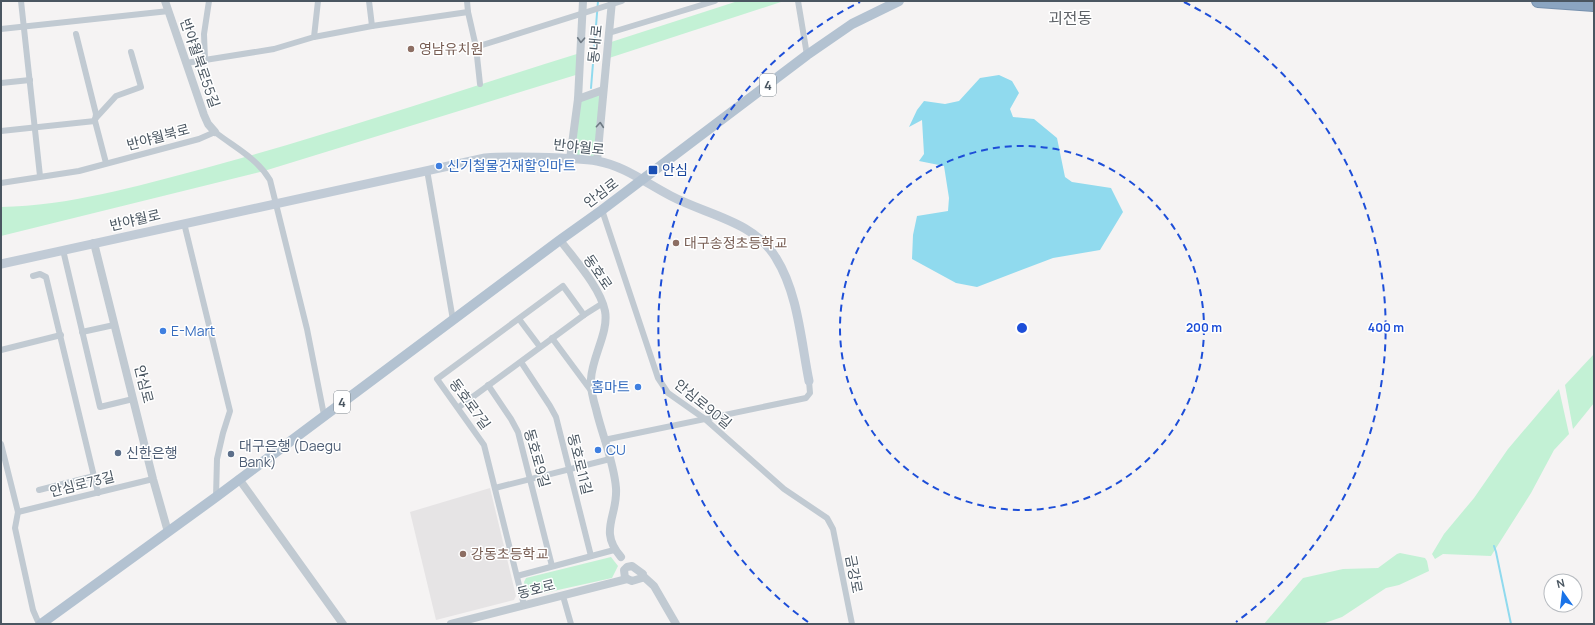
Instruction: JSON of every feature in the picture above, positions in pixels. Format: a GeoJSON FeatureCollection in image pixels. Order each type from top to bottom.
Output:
{"type":"FeatureCollection","features":[{"type":"Feature","properties":{"kind":"highway"},"geometry":{"type":"LineString","coordinates":[[1538,1],[1594,5]]}},
{"type":"Feature","properties":{"kind":"main road","name":"안심로"},"geometry":{"type":"LineString","coordinates":[[44,623],[602,210],[807,55],[852,24],[899,1]]}},
{"type":"Feature","properties":{"kind":"main road","name":"반야월로"},"geometry":{"type":"LineString","coordinates":[[1,264],[485,158],[514,156],[597,161],[615,165],[643,179],[671,196],[738,224],[762,240],[776,257],[791,289],[809,381]]}},
{"type":"Feature","properties":{"kind":"street"},"geometry":{"type":"LineString","coordinates":[[21,1],[40,176]]}},
{"type":"Feature","properties":{"kind":"street","name":"반야월북로55길"},"geometry":{"type":"LineString","coordinates":[[165,1],[204,115],[214,132]]}},
{"type":"Feature","properties":{"kind":"street"},"geometry":{"type":"LineString","coordinates":[[205,60],[204,34],[209,1]]}},
{"type":"Feature","properties":{"kind":"street"},"geometry":{"type":"LineString","coordinates":[[314,37],[318,1]]}},
{"type":"Feature","properties":{"kind":"street"},"geometry":{"type":"LineString","coordinates":[[369,1],[372,26]]}},
{"type":"Feature","properties":{"kind":"street"},"geometry":{"type":"LineString","coordinates":[[467,1],[476,47],[480,84]]}},
{"type":"Feature","properties":{"kind":"street"},"geometry":{"type":"LineString","coordinates":[[570,159],[578,98],[583,1]]}},
{"type":"Feature","properties":{"kind":"street"},"geometry":{"type":"LineString","coordinates":[[476,47],[582,14],[611,3],[622,1]]}},
{"type":"Feature","properties":{"kind":"street"},"geometry":{"type":"LineString","coordinates":[[609,33],[714,1]]}},
{"type":"Feature","properties":{"kind":"street"},"geometry":{"type":"LineString","coordinates":[[798,1],[807,55]]}},
{"type":"Feature","properties":{"kind":"street","name":"동내로"},"geometry":{"type":"LineString","coordinates":[[597,161],[611,3]]}},
{"type":"Feature","properties":{"kind":"street"},"geometry":{"type":"LineString","coordinates":[[1,28],[169,12]]}},
{"type":"Feature","properties":{"kind":"street"},"geometry":{"type":"LineString","coordinates":[[186,63],[274,49],[314,37],[372,26],[468,12]]}},
{"type":"Feature","properties":{"kind":"street"},"geometry":{"type":"LineString","coordinates":[[76,34],[96,114],[95,120],[106,164]]}},
{"type":"Feature","properties":{"kind":"street"},"geometry":{"type":"LineString","coordinates":[[1,131],[95,120],[116,96],[141,87],[131,52]]}},
{"type":"Feature","properties":{"kind":"street"},"geometry":{"type":"LineString","coordinates":[[1,83],[30,80]]}},
{"type":"Feature","properties":{"kind":"street"},"geometry":{"type":"LineString","coordinates":[[578,98],[603,90]]}},
{"type":"Feature","properties":{"kind":"street"},"geometry":{"type":"LineString","coordinates":[[214,132],[249,156],[263,168],[270,180],[307,329],[324,415]]}},
{"type":"Feature","properties":{"kind":"street","name":"반야월북로"},"geometry":{"type":"LineString","coordinates":[[1,183],[72,172],[106,164],[199,139],[214,132]]}},
{"type":"Feature","properties":{"kind":"street"},"geometry":{"type":"LineString","coordinates":[[427,170],[453,320]]}},
{"type":"Feature","properties":{"kind":"street","name":"안심로90길"},"geometry":{"type":"LineString","coordinates":[[602,210],[658,378],[668,392],[705,419],[784,489],[827,518],[833,529]]}},
{"type":"Feature","properties":{"kind":"street"},"geometry":{"type":"LineString","coordinates":[[184,224],[230,411],[217,459],[216,496]]}},
{"type":"Feature","properties":{"kind":"street","name":"동호로"},"geometry":{"type":"LineString","coordinates":[[560,240],[599,293],[605,314],[604,327],[594,362],[591,380],[592,392],[610,460],[616,490],[609,530],[614,550]]}},
{"type":"Feature","properties":{"kind":"street","name":"안심로"},"geometry":{"type":"LineString","coordinates":[[94,243],[153,479],[168,532]]}},
{"type":"Feature","properties":{"kind":"street"},"geometry":{"type":"LineString","coordinates":[[63,250],[100,407],[133,399]]}},
{"type":"Feature","properties":{"kind":"street"},"geometry":{"type":"LineString","coordinates":[[33,276],[40,274],[46,277],[98,493]]}},
{"type":"Feature","properties":{"kind":"street","name":"동호로7길"},"geometry":{"type":"LineString","coordinates":[[524,605],[484,445],[459,407],[437,379],[563,286],[584,315]]}},
{"type":"Feature","properties":{"kind":"street"},"geometry":{"type":"LineString","coordinates":[[459,407],[552,338],[603,303]]}},
{"type":"Feature","properties":{"kind":"street"},"geometry":{"type":"LineString","coordinates":[[519,319],[540,347]]}},
{"type":"Feature","properties":{"kind":"street"},"geometry":{"type":"LineString","coordinates":[[82,332],[114,324]]}},
{"type":"Feature","properties":{"kind":"street"},"geometry":{"type":"LineString","coordinates":[[1,350],[61,335]]}},
{"type":"Feature","properties":{"kind":"street","name":"동호로"},"geometry":{"type":"LineString","coordinates":[[552,338],[592,392]]}},
{"type":"Feature","properties":{"kind":"street","name":"동호로11길"},"geometry":{"type":"LineString","coordinates":[[521,362],[556,417],[591,556]]}},
{"type":"Feature","properties":{"kind":"street"},"geometry":{"type":"LineString","coordinates":[[604,440],[806,398],[810,393],[809,381]]}},
{"type":"Feature","properties":{"kind":"street","name":"동호로9길"},"geometry":{"type":"LineString","coordinates":[[488,385],[518,432],[552,566]]}},
{"type":"Feature","properties":{"kind":"street"},"geometry":{"type":"LineString","coordinates":[[1,444],[18,512],[15,528],[33,610],[44,623]]}},
{"type":"Feature","properties":{"kind":"street"},"geometry":{"type":"LineString","coordinates":[[495,488],[610,460]]}},
{"type":"Feature","properties":{"kind":"street"},"geometry":{"type":"LineString","coordinates":[[39,490],[94,476]]}},
{"type":"Feature","properties":{"kind":"street","name":"안심로73길"},"geometry":{"type":"LineString","coordinates":[[18,512],[153,479]]}},
{"type":"Feature","properties":{"kind":"street"},"geometry":{"type":"LineString","coordinates":[[239,479],[343,624]]}},
{"type":"Feature","properties":{"kind":"street","name":"금강로"},"geometry":{"type":"LineString","coordinates":[[833,529],[852,624]]}},
{"type":"Feature","properties":{"kind":"street"},"geometry":{"type":"LineString","coordinates":[[517,576],[614,550],[621,557],[626,558],[629,567]]}},
{"type":"Feature","properties":{"kind":"street"},"geometry":{"type":"LineString","coordinates":[[629,567],[641,571],[643,576],[654,586],[676,624]]}},
{"type":"Feature","properties":{"kind":"street"},"geometry":{"type":"LineString","coordinates":[[627,579],[624,575],[629,567]]}},
{"type":"Feature","properties":{"kind":"street","name":"동호로"},"geometry":{"type":"LineString","coordinates":[[451,624],[627,579],[632,581],[643,576]]}},
{"type":"Feature","properties":{"kind":"street"},"geometry":{"type":"LineString","coordinates":[[563,596],[571,624]]}},
{"type":"Feature","properties":{"kind":"shaded area","name":"강동초등학교"},"geometry":{"type":"Polygon","coordinates":[[[490,488],[516,596],[514,600],[436,620],[410,512],[490,488]]]}},
{"type":"Feature","properties":{"kind":"green space"},"geometry":{"type":"Polygon","coordinates":[[[738,1],[784,1],[606,59],[608,43],[738,1]]]}},
{"type":"Feature","properties":{"kind":"green space"},"geometry":{"type":"Polygon","coordinates":[[[580,53],[579,74],[264,171],[1,236],[1,207],[26,206],[77,199],[128,188],[202,169],[344,128],[580,53]]]}},
{"type":"Feature","properties":{"kind":"green space"},"geometry":{"type":"Polygon","coordinates":[[[603,90],[597,161],[570,159],[578,99],[603,90]]]}},
{"type":"Feature","properties":{"kind":"green space"},"geometry":{"type":"Polygon","coordinates":[[[1594,354],[1594,403],[1573,429],[1565,385],[1594,354]]]}},
{"type":"Feature","properties":{"kind":"green space"},"geometry":{"type":"Polygon","coordinates":[[[1559,389],[1569,434],[1554,450],[1531,493],[1491,556],[1443,554],[1435,559],[1432,554],[1444,534],[1474,498],[1508,449],[1559,389]]]}},
{"type":"Feature","properties":{"kind":"green space"},"geometry":{"type":"Polygon","coordinates":[[[1400,553],[1425,558],[1429,571],[1399,585],[1386,588],[1342,617],[1322,624],[1264,624],[1303,578],[1343,569],[1378,568],[1400,553]]]}},
{"type":"Feature","properties":{"kind":"green space"},"geometry":{"type":"Polygon","coordinates":[[[611,557],[618,566],[612,578],[531,596],[527,593],[524,582],[526,578],[611,557]]]}},
{"type":"Feature","properties":{"kind":"water"},"geometry":{"type":"Polygon","coordinates":[[[999,75],[1012,81],[1019,93],[1010,109],[1013,117],[1034,119],[1057,138],[1065,177],[1072,182],[1111,188],[1123,212],[1100,250],[1053,258],[977,287],[956,283],[912,259],[913,235],[917,216],[948,211],[949,198],[944,166],[919,161],[924,154],[922,120],[909,127],[917,110],[924,101],[945,104],[959,101],[980,78],[999,75]]]}},
{"type":"Feature","properties":{"kind":"waterway"},"geometry":{"type":"LineString","coordinates":[[591,88],[598,1]]}},
{"type":"Feature","properties":{"kind":"waterway"},"geometry":{"type":"LineString","coordinates":[[1494,546],[1511,624]]}},
{"type":"Feature","properties":{"kind":"place","name":"영남유치원"},"geometry":{"type":"Point","coordinates":[411,49]}},
{"type":"Feature","properties":{"kind":"place","name":"신기철물건재할인마트"},"geometry":{"type":"Point","coordinates":[439,166]}},
{"type":"Feature","properties":{"kind":"place","name":"안심"},"geometry":{"type":"Point","coordinates":[653,170]}},
{"type":"Feature","properties":{"kind":"place","name":"대구송정초등학교"},"geometry":{"type":"Point","coordinates":[676,243]}},
{"type":"Feature","properties":{"kind":"place","name":"E-Mart"},"geometry":{"type":"Point","coordinates":[163,331]}},
{"type":"Feature","properties":{"kind":"place","name":"홈마트"},"geometry":{"type":"Point","coordinates":[638,387]}},
{"type":"Feature","properties":{"kind":"place","name":"CU"},"geometry":{"type":"Point","coordinates":[598,450]}},
{"type":"Feature","properties":{"kind":"place","name":"신한은행"},"geometry":{"type":"Point","coordinates":[118,453]}},
{"type":"Feature","properties":{"kind":"place","name":"대구은행 (Daegu Bank)"},"geometry":{"type":"Point","coordinates":[231,454]}},
{"type":"Feature","properties":{"kind":"place","name":"강동초등학교"},"geometry":{"type":"Point","coordinates":[463,554]}},
{"type":"Feature","properties":{"kind":"district","name":"괴전동"},"geometry":{"type":"Point","coordinates":[1070,18]}}]}
